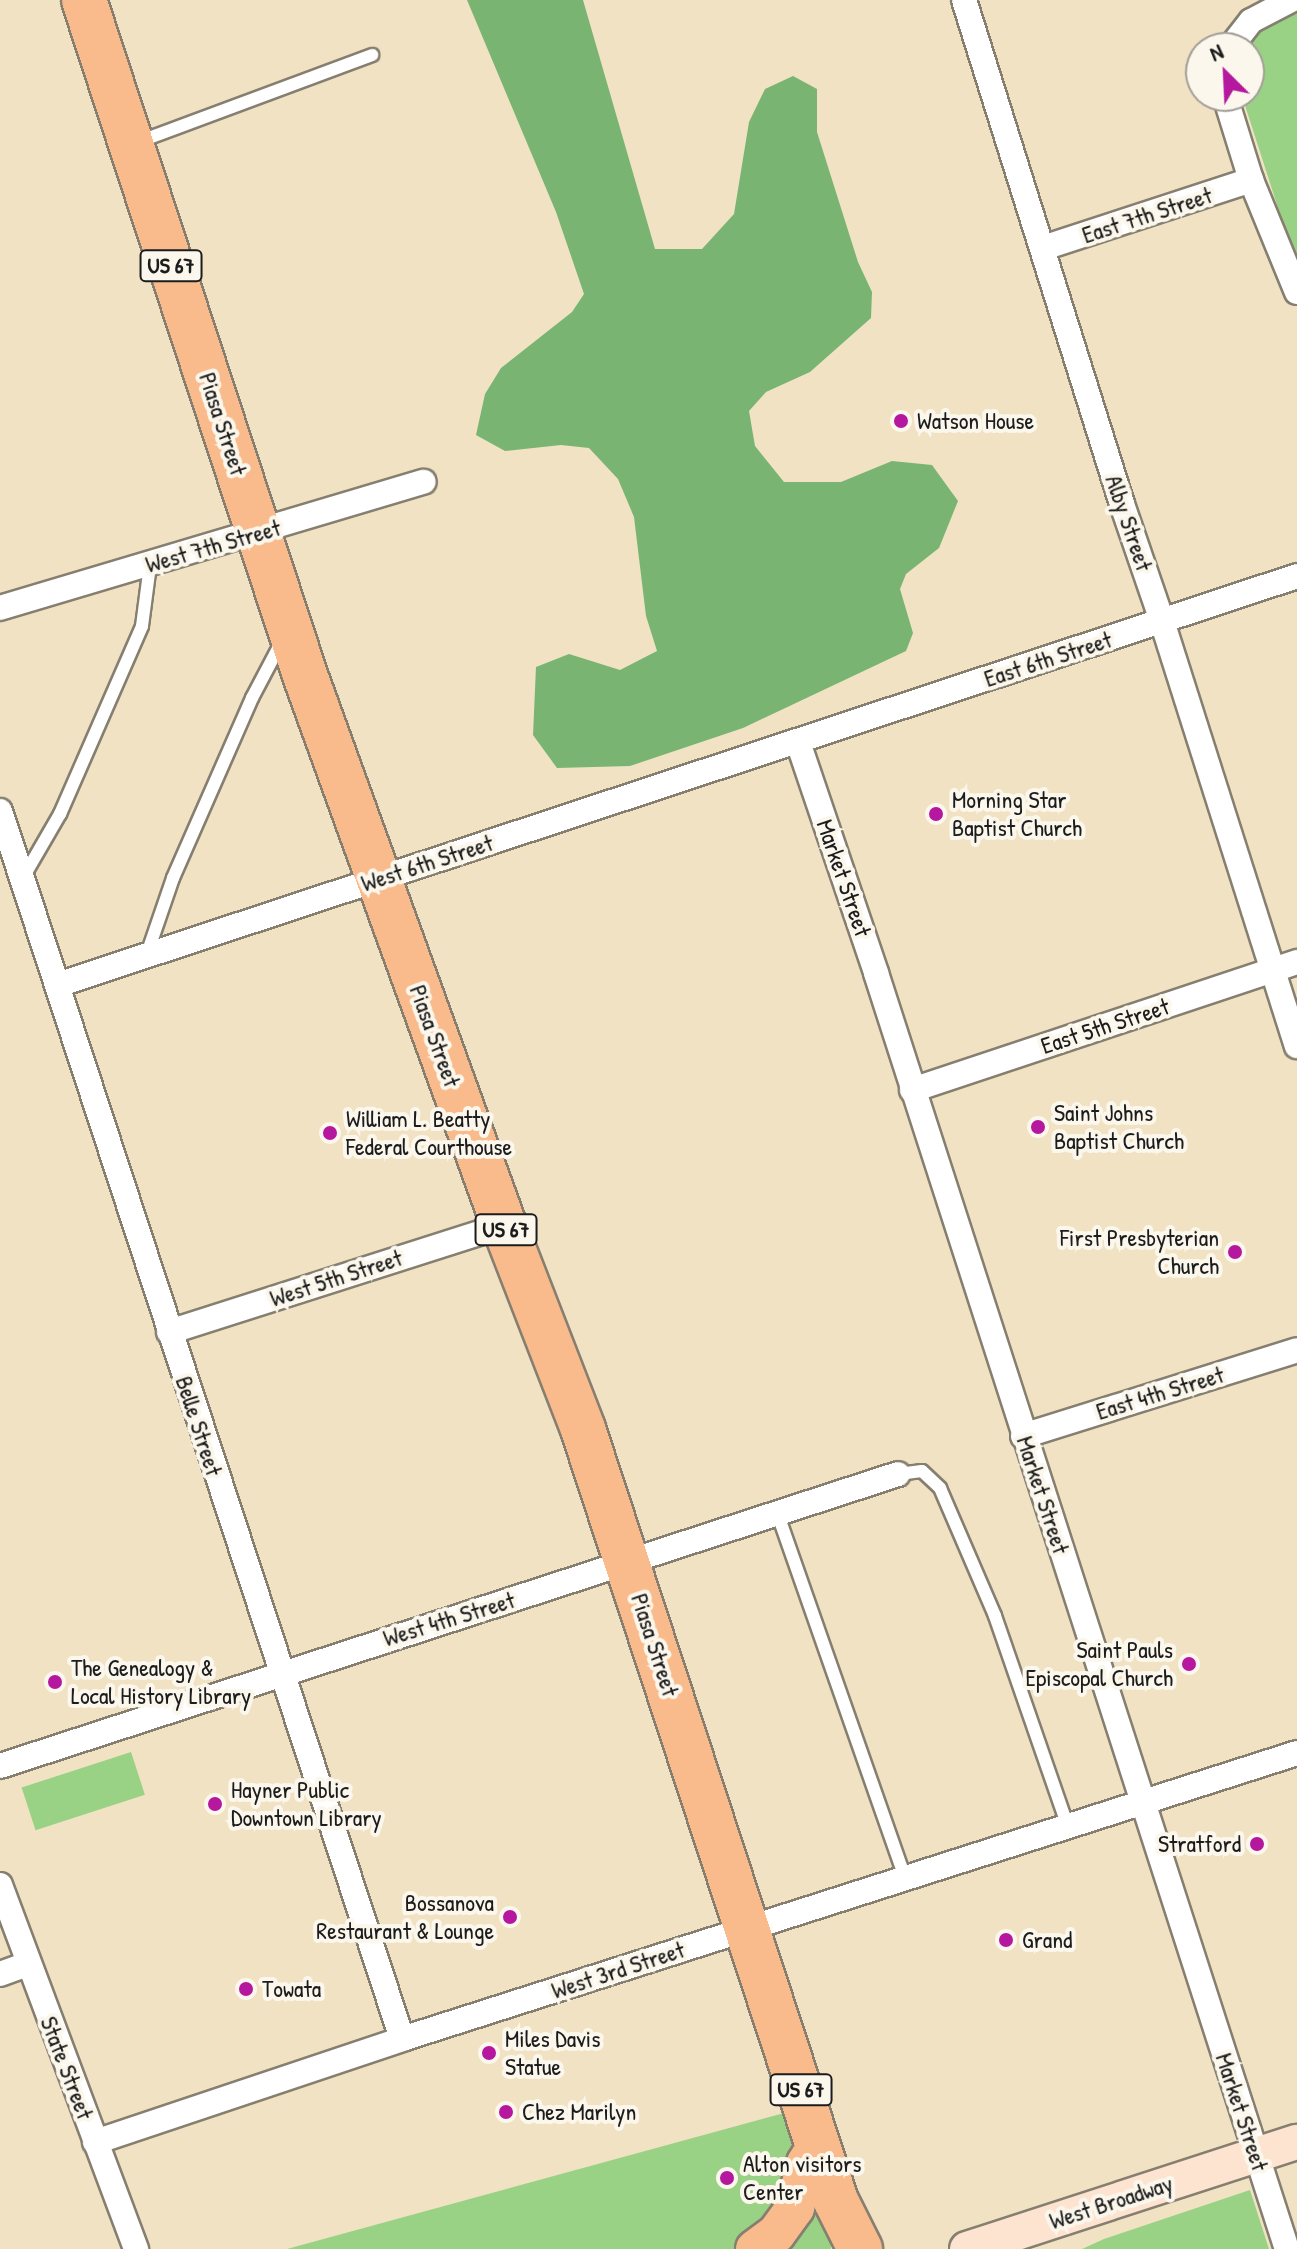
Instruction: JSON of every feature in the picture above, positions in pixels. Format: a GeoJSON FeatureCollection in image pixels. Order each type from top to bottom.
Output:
{"type":"FeatureCollection","features":[{"type":"Feature","properties":{"kind":"highway","name":"Piasa Street"},"geometry":{"type":"LineString","coordinates":[[84,0],[289,627],[377,879],[504,1225],[583,1429],[836,2201],[860,2249]]}},
{"type":"Feature","properties":{"kind":"main road"},"geometry":{"type":"LineString","coordinates":[[755,2249],[776,2234],[795,2208],[806,2163],[818,2144]]}},
{"type":"Feature","properties":{"kind":"street","name":"Alby Street"},"geometry":{"type":"LineString","coordinates":[[964,0],[1297,1046]]}},
{"type":"Feature","properties":{"kind":"street"},"geometry":{"type":"LineString","coordinates":[[1242,32],[1251,21],[1291,0]]}},
{"type":"Feature","properties":{"kind":"street"},"geometry":{"type":"LineString","coordinates":[[1230,112],[1251,180],[1297,292]]}},
{"type":"Feature","properties":{"kind":"street","name":"East 7th Street"},"geometry":{"type":"LineString","coordinates":[[1043,248],[1251,180]]}},
{"type":"Feature","properties":{"kind":"street","name":"West 7th Street"},"geometry":{"type":"LineString","coordinates":[[0,608],[424,482]]}},
{"type":"Feature","properties":{"kind":"street","name":"East 6th Street"},"geometry":{"type":"LineString","coordinates":[[798,742],[1297,576]]}},
{"type":"Feature","properties":{"kind":"street","name":"West 6th Street"},"geometry":{"type":"LineString","coordinates":[[57,985],[798,742]]}},
{"type":"Feature","properties":{"kind":"street","name":"Market Street"},"geometry":{"type":"LineString","coordinates":[[798,742],[1287,2249]]}},
{"type":"Feature","properties":{"kind":"street","name":"Belle Street"},"geometry":{"type":"LineString","coordinates":[[0,811],[402,2039]]}},
{"type":"Feature","properties":{"kind":"street","name":"East 5th Street"},"geometry":{"type":"LineString","coordinates":[[912,1090],[1297,962]]}},
{"type":"Feature","properties":{"kind":"street","name":"West 5th Street"},"geometry":{"type":"LineString","coordinates":[[169,1332],[504,1225]]}},
{"type":"Feature","properties":{"kind":"street","name":"East 4th Street"},"geometry":{"type":"LineString","coordinates":[[1023,1436],[1297,1350]]}},
{"type":"Feature","properties":{"kind":"street","name":"West 4th Street"},"geometry":{"type":"LineString","coordinates":[[0,1766],[898,1474]]}},
{"type":"Feature","properties":{"kind":"street","name":"West 3rd Street"},"geometry":{"type":"LineString","coordinates":[[95,2142],[402,2039],[1297,1753]]}},
{"type":"Feature","properties":{"kind":"street","name":"State Street"},"geometry":{"type":"LineString","coordinates":[[0,1885],[136,2249]]}},
{"type":"Feature","properties":{"kind":"street"},"geometry":{"type":"LineString","coordinates":[[0,1974],[28,1964]]}},
{"type":"Feature","properties":{"kind":"street","name":"West Broadway"},"geometry":{"type":"LineString","coordinates":[[967,2249],[1049,2234],[1297,2142]]}},
{"type":"Feature","properties":{"kind":"lane"},"geometry":{"type":"LineString","coordinates":[[131,144],[372,55]]}},
{"type":"Feature","properties":{"kind":"lane"},"geometry":{"type":"LineString","coordinates":[[22,879],[60,814],[142,626],[150,565]]}},
{"type":"Feature","properties":{"kind":"lane"},"geometry":{"type":"LineString","coordinates":[[146,955],[179,864],[252,698],[289,627]]}},
{"type":"Feature","properties":{"kind":"lane"},"geometry":{"type":"LineString","coordinates":[[898,1474],[922,1471],[940,1488],[995,1616],[1068,1828]]}},
{"type":"Feature","properties":{"kind":"lane"},"geometry":{"type":"LineString","coordinates":[[778,1515],[905,1878]]}},
{"type":"Feature","properties":{"kind":"green space"},"geometry":{"type":"Polygon","coordinates":[[[467,0],[583,0],[655,249],[702,249],[734,214],[749,122],[765,89],[793,76],[817,89],[817,132],[858,262],[872,292],[871,318],[810,372],[766,392],[749,411],[755,446],[784,482],[841,482],[892,461],[932,465],[958,501],[939,548],[906,574],[900,589],[913,633],[906,651],[743,728],[630,766],[557,768],[533,735],[536,667],[569,654],[620,670],[657,651],[646,616],[634,517],[618,479],[589,448],[561,445],[505,451],[476,435],[485,394],[501,368],[572,312],[584,294],[556,212],[467,0]]]}},
{"type":"Feature","properties":{"kind":"green space"},"geometry":{"type":"Polygon","coordinates":[[[1297,10],[1297,267],[1247,112],[1265,112],[1265,32],[1254,32],[1258,27],[1297,10]]]}},
{"type":"Feature","properties":{"kind":"green space"},"geometry":{"type":"Polygon","coordinates":[[[131,1752],[145,1795],[36,1830],[22,1788],[131,1752]]]}},
{"type":"Feature","properties":{"kind":"green space"},"geometry":{"type":"Polygon","coordinates":[[[799,2109],[830,2211],[831,2249],[287,2249],[799,2109]]]}},
{"type":"Feature","properties":{"kind":"green space"},"geometry":{"type":"Polygon","coordinates":[[[1250,2190],[1269,2249],[1082,2249],[1104,2239],[1250,2190]]]}},
{"type":"Feature","properties":{"kind":"place","name":"Watson House"},"geometry":{"type":"Point","coordinates":[901,421]}},
{"type":"Feature","properties":{"kind":"place","name":"Morning Star Baptist Church"},"geometry":{"type":"Point","coordinates":[936,814]}},
{"type":"Feature","properties":{"kind":"place","name":"Saint Johns Baptist Church"},"geometry":{"type":"Point","coordinates":[1038,1127]}},
{"type":"Feature","properties":{"kind":"place","name":"William L. Beatty Federal Courthouse"},"geometry":{"type":"Point","coordinates":[330,1133]}},
{"type":"Feature","properties":{"kind":"place","name":"First Presbyterian Church"},"geometry":{"type":"Point","coordinates":[1235,1252]}},
{"type":"Feature","properties":{"kind":"place","name":"Saint Pauls Episcopal Church"},"geometry":{"type":"Point","coordinates":[1189,1664]}},
{"type":"Feature","properties":{"kind":"place","name":"The Genealogy & Local History Library"},"geometry":{"type":"Point","coordinates":[55,1682]}},
{"type":"Feature","properties":{"kind":"place","name":"Hayner Public Downtown Library"},"geometry":{"type":"Point","coordinates":[215,1804]}},
{"type":"Feature","properties":{"kind":"place","name":"Stratford"},"geometry":{"type":"Point","coordinates":[1257,1844]}},
{"type":"Feature","properties":{"kind":"place","name":"Bossanova Restaurant & Lounge"},"geometry":{"type":"Point","coordinates":[510,1917]}},
{"type":"Feature","properties":{"kind":"place","name":"Grand"},"geometry":{"type":"Point","coordinates":[1006,1940]}},
{"type":"Feature","properties":{"kind":"place","name":"Towata"},"geometry":{"type":"Point","coordinates":[246,1989]}},
{"type":"Feature","properties":{"kind":"place","name":"Miles Davis Statue"},"geometry":{"type":"Point","coordinates":[489,2053]}},
{"type":"Feature","properties":{"kind":"place","name":"Chez Marilyn"},"geometry":{"type":"Point","coordinates":[506,2112]}},
{"type":"Feature","properties":{"kind":"place","name":"Alton visitors Center"},"geometry":{"type":"Point","coordinates":[727,2178]}}]}
